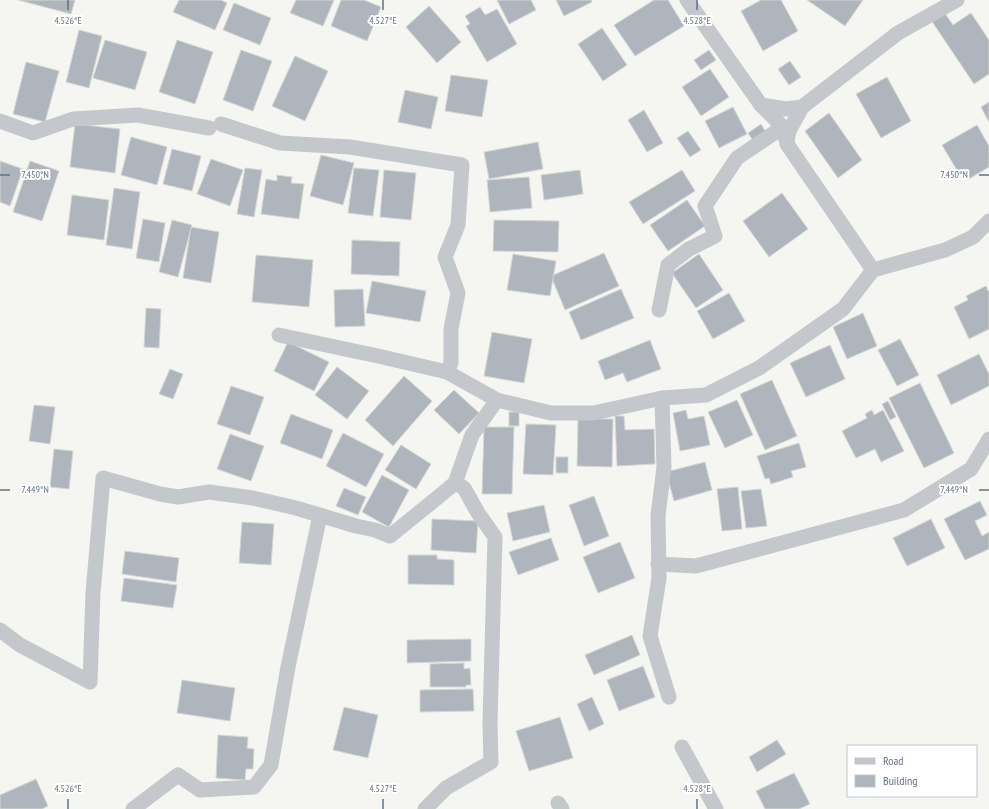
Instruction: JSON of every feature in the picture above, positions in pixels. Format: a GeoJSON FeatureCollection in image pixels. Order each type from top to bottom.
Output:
{"type":"FeatureCollection","features":[{"type":"Feature","properties":{"kind":"street"},"geometry":{"type":"LineString","coordinates":[[687,0],[760,105],[783,127],[787,144],[873,270]]}},
{"type":"Feature","properties":{"kind":"street"},"geometry":{"type":"LineString","coordinates":[[787,144],[789,131],[802,107],[898,33],[957,0]]}},
{"type":"Feature","properties":{"kind":"street"},"geometry":{"type":"LineString","coordinates":[[760,105],[786,109],[802,107]]}},
{"type":"Feature","properties":{"kind":"street"},"geometry":{"type":"LineString","coordinates":[[0,121],[33,133],[72,119],[138,115],[215,126],[280,143],[350,147],[462,165],[458,224],[445,257],[458,294],[451,329],[451,363],[447,372]]}},
{"type":"Feature","properties":{"kind":"street"},"geometry":{"type":"LineString","coordinates":[[659,310],[668,264],[689,249],[715,236],[705,206],[737,158],[783,127]]}},
{"type":"Feature","properties":{"kind":"street"},"geometry":{"type":"LineString","coordinates":[[279,335],[447,372],[498,400],[551,413],[587,413],[662,398],[706,395],[759,368],[843,309],[873,270],[945,250],[973,237],[989,221]]}},
{"type":"Feature","properties":{"kind":"street"},"geometry":{"type":"LineString","coordinates":[[662,398],[664,467],[658,516],[659,578],[650,636],[669,697]]}},
{"type":"Feature","properties":{"kind":"street"},"geometry":{"type":"LineString","coordinates":[[0,630],[20,645],[90,682],[93,593],[103,478],[160,494],[178,497],[209,492],[253,498],[296,508],[375,530],[390,536],[455,483],[472,435],[498,400]]}},
{"type":"Feature","properties":{"kind":"street"},"geometry":{"type":"LineString","coordinates":[[658,564],[696,566],[904,510],[971,469],[989,439]]}},
{"type":"Feature","properties":{"kind":"street"},"geometry":{"type":"LineString","coordinates":[[424,809],[446,788],[491,762],[490,723],[495,537],[478,513],[464,488],[455,483]]}},
{"type":"Feature","properties":{"kind":"street"},"geometry":{"type":"LineString","coordinates":[[133,809],[178,775],[200,790],[254,787],[270,765],[288,667],[320,515]]}},
{"type":"Feature","properties":{"kind":"street"},"geometry":{"type":"LineString","coordinates":[[682,747],[716,809]]}},
{"type":"Feature","properties":{"kind":"building"},"geometry":{"type":"Polygon","coordinates":[[[18,0],[75,0],[71,14],[18,0]]]}},
{"type":"Feature","properties":{"kind":"building"},"geometry":{"type":"Polygon","coordinates":[[[179,0],[221,0],[227,3],[215,30],[173,12],[179,0]]]}},
{"type":"Feature","properties":{"kind":"building"},"geometry":{"type":"Polygon","coordinates":[[[296,0],[334,0],[323,26],[290,13],[296,0]]]}},
{"type":"Feature","properties":{"kind":"building"},"geometry":{"type":"Polygon","coordinates":[[[341,0],[364,0],[381,7],[367,41],[331,26],[341,0]]]}},
{"type":"Feature","properties":{"kind":"building"},"geometry":{"type":"Polygon","coordinates":[[[497,0],[531,0],[536,10],[509,24],[497,0]]]}},
{"type":"Feature","properties":{"kind":"building"},"geometry":{"type":"Polygon","coordinates":[[[556,0],[591,0],[592,2],[564,16],[556,0]]]}},
{"type":"Feature","properties":{"kind":"building"},"geometry":{"type":"Polygon","coordinates":[[[654,0],[668,0],[684,26],[635,56],[614,25],[654,0]]]}},
{"type":"Feature","properties":{"kind":"building"},"geometry":{"type":"Polygon","coordinates":[[[761,0],[781,0],[798,31],[763,51],[741,11],[761,0]]]}},
{"type":"Feature","properties":{"kind":"building"},"geometry":{"type":"Polygon","coordinates":[[[807,0],[863,0],[845,26],[807,0]]]}},
{"type":"Feature","properties":{"kind":"building"},"geometry":{"type":"Polygon","coordinates":[[[234,3],[271,18],[260,45],[223,30],[234,3]]]}},
{"type":"Feature","properties":{"kind":"building"},"geometry":{"type":"Polygon","coordinates":[[[429,6],[461,42],[437,63],[406,27],[429,6]]]}},
{"type":"Feature","properties":{"kind":"building"},"geometry":{"type":"Polygon","coordinates":[[[480,7],[485,15],[497,9],[517,44],[487,62],[466,26],[470,24],[465,16],[480,7]]]}},
{"type":"Feature","properties":{"kind":"building"},"geometry":{"type":"Polygon","coordinates":[[[944,12],[953,25],[971,13],[989,40],[989,74],[974,84],[931,20],[944,12]]]}},
{"type":"Feature","properties":{"kind":"building"},"geometry":{"type":"Polygon","coordinates":[[[602,28],[627,65],[603,81],[578,44],[602,28]]]}},
{"type":"Feature","properties":{"kind":"building"},"geometry":{"type":"Polygon","coordinates":[[[79,30],[102,36],[89,88],[66,82],[79,30]]]}},
{"type":"Feature","properties":{"kind":"building"},"geometry":{"type":"Polygon","coordinates":[[[105,40],[147,52],[135,90],[93,78],[105,40]]]}},
{"type":"Feature","properties":{"kind":"building"},"geometry":{"type":"Polygon","coordinates":[[[177,40],[213,52],[195,104],[159,92],[177,40]]]}},
{"type":"Feature","properties":{"kind":"building"},"geometry":{"type":"Polygon","coordinates":[[[241,50],[272,61],[253,111],[223,100],[241,50]]]}},
{"type":"Feature","properties":{"kind":"building"},"geometry":{"type":"Polygon","coordinates":[[[709,50],[716,60],[701,70],[694,60],[709,50]]]}},
{"type":"Feature","properties":{"kind":"building"},"geometry":{"type":"Polygon","coordinates":[[[295,56],[328,71],[305,121],[272,106],[295,56]]]}},
{"type":"Feature","properties":{"kind":"building"},"geometry":{"type":"Polygon","coordinates":[[[790,61],[801,77],[789,85],[778,69],[790,61]]]}},
{"type":"Feature","properties":{"kind":"building"},"geometry":{"type":"Polygon","coordinates":[[[26,62],[59,71],[45,122],[13,114],[26,62]]]}},
{"type":"Feature","properties":{"kind":"building"},"geometry":{"type":"Polygon","coordinates":[[[710,69],[729,97],[701,116],[682,87],[710,69]]]}},
{"type":"Feature","properties":{"kind":"building"},"geometry":{"type":"Polygon","coordinates":[[[451,75],[488,80],[482,117],[445,111],[451,75]]]}},
{"type":"Feature","properties":{"kind":"building"},"geometry":{"type":"Polygon","coordinates":[[[887,77],[911,121],[881,138],[856,94],[887,77]]]}},
{"type":"Feature","properties":{"kind":"building"},"geometry":{"type":"Polygon","coordinates":[[[405,90],[438,97],[431,129],[398,122],[405,90]]]}},
{"type":"Feature","properties":{"kind":"building"},"geometry":{"type":"Polygon","coordinates":[[[989,102],[989,122],[981,107],[989,102]]]}},
{"type":"Feature","properties":{"kind":"building"},"geometry":{"type":"Polygon","coordinates":[[[733,107],[747,134],[719,148],[705,121],[733,107]]]}},
{"type":"Feature","properties":{"kind":"building"},"geometry":{"type":"Polygon","coordinates":[[[644,110],[663,143],[647,152],[628,120],[644,110]]]}},
{"type":"Feature","properties":{"kind":"building"},"geometry":{"type":"Polygon","coordinates":[[[829,113],[862,160],[838,178],[805,131],[829,113]]]}},
{"type":"Feature","properties":{"kind":"building"},"geometry":{"type":"Polygon","coordinates":[[[75,124],[120,129],[115,173],[70,167],[75,124]]]}},
{"type":"Feature","properties":{"kind":"building"},"geometry":{"type":"Polygon","coordinates":[[[761,124],[767,134],[754,142],[748,133],[761,124]]]}},
{"type":"Feature","properties":{"kind":"building"},"geometry":{"type":"Polygon","coordinates":[[[977,125],[989,146],[989,167],[967,180],[961,170],[958,172],[942,145],[977,125]]]}},
{"type":"Feature","properties":{"kind":"building"},"geometry":{"type":"Polygon","coordinates":[[[688,131],[701,150],[690,157],[677,138],[688,131]]]}},
{"type":"Feature","properties":{"kind":"building"},"geometry":{"type":"Polygon","coordinates":[[[131,137],[167,147],[157,185],[121,175],[131,137]]]}},
{"type":"Feature","properties":{"kind":"building"},"geometry":{"type":"Polygon","coordinates":[[[538,142],[543,169],[489,179],[484,152],[538,142]]]}},
{"type":"Feature","properties":{"kind":"building"},"geometry":{"type":"Polygon","coordinates":[[[172,149],[201,156],[192,191],[163,184],[172,149]]]}},
{"type":"Feature","properties":{"kind":"building"},"geometry":{"type":"Polygon","coordinates":[[[321,155],[354,163],[343,205],[310,196],[321,155]]]}},
{"type":"Feature","properties":{"kind":"building"},"geometry":{"type":"Polygon","coordinates":[[[211,159],[243,170],[230,206],[197,194],[211,159]]]}},
{"type":"Feature","properties":{"kind":"building"},"geometry":{"type":"Polygon","coordinates":[[[0,161],[23,169],[10,206],[0,202],[0,161]]]}},
{"type":"Feature","properties":{"kind":"building"},"geometry":{"type":"Polygon","coordinates":[[[30,161],[59,171],[42,221],[13,212],[30,161]]]}},
{"type":"Feature","properties":{"kind":"building"},"geometry":{"type":"Polygon","coordinates":[[[245,168],[262,170],[254,217],[237,214],[245,168]]]}},
{"type":"Feature","properties":{"kind":"building"},"geometry":{"type":"Polygon","coordinates":[[[354,168],[379,170],[373,216],[348,213],[354,168]]]}},
{"type":"Feature","properties":{"kind":"building"},"geometry":{"type":"Polygon","coordinates":[[[384,170],[416,173],[411,220],[380,217],[384,170]]]}},
{"type":"Feature","properties":{"kind":"building"},"geometry":{"type":"Polygon","coordinates":[[[580,170],[583,194],[544,200],[541,175],[580,170]]]}},
{"type":"Feature","properties":{"kind":"building"},"geometry":{"type":"Polygon","coordinates":[[[682,170],[695,191],[643,224],[629,202],[682,170]]]}},
{"type":"Feature","properties":{"kind":"building"},"geometry":{"type":"Polygon","coordinates":[[[277,175],[292,177],[291,183],[304,184],[299,219],[261,214],[266,179],[277,181],[277,175]]]}},
{"type":"Feature","properties":{"kind":"building"},"geometry":{"type":"Polygon","coordinates":[[[529,177],[532,208],[490,212],[487,180],[529,177]]]}},
{"type":"Feature","properties":{"kind":"building"},"geometry":{"type":"Polygon","coordinates":[[[114,188],[140,192],[132,249],[106,245],[114,188]]]}},
{"type":"Feature","properties":{"kind":"building"},"geometry":{"type":"Polygon","coordinates":[[[782,193],[808,229],[769,257],[743,221],[782,193]]]}},
{"type":"Feature","properties":{"kind":"building"},"geometry":{"type":"Polygon","coordinates":[[[72,195],[109,200],[104,240],[67,235],[72,195]]]}},
{"type":"Feature","properties":{"kind":"building"},"geometry":{"type":"Polygon","coordinates":[[[687,200],[705,226],[668,251],[650,225],[687,200]]]}},
{"type":"Feature","properties":{"kind":"building"},"geometry":{"type":"Polygon","coordinates":[[[143,219],[165,223],[159,262],[136,258],[143,219]]]}},
{"type":"Feature","properties":{"kind":"building"},"geometry":{"type":"Polygon","coordinates":[[[172,220],[192,225],[178,277],[159,272],[172,220]]]}},
{"type":"Feature","properties":{"kind":"building"},"geometry":{"type":"Polygon","coordinates":[[[494,220],[559,221],[558,252],[493,251],[494,220]]]}},
{"type":"Feature","properties":{"kind":"building"},"geometry":{"type":"Polygon","coordinates":[[[191,227],[219,232],[211,283],[183,278],[191,227]]]}},
{"type":"Feature","properties":{"kind":"building"},"geometry":{"type":"Polygon","coordinates":[[[352,240],[400,242],[399,276],[351,274],[352,240]]]}},
{"type":"Feature","properties":{"kind":"building"},"geometry":{"type":"Polygon","coordinates":[[[604,253],[619,286],[565,310],[551,276],[604,253]]]}},
{"type":"Feature","properties":{"kind":"building"},"geometry":{"type":"Polygon","coordinates":[[[513,254],[556,261],[550,296],[507,290],[513,254]]]}},
{"type":"Feature","properties":{"kind":"building"},"geometry":{"type":"Polygon","coordinates":[[[699,254],[723,290],[696,308],[672,273],[699,254]]]}},
{"type":"Feature","properties":{"kind":"building"},"geometry":{"type":"Polygon","coordinates":[[[256,255],[313,260],[309,307],[252,302],[256,255]]]}},
{"type":"Feature","properties":{"kind":"building"},"geometry":{"type":"Polygon","coordinates":[[[372,281],[426,291],[420,322],[366,313],[372,281]]]}},
{"type":"Feature","properties":{"kind":"building"},"geometry":{"type":"Polygon","coordinates":[[[986,286],[988,291],[989,290],[989,329],[969,339],[954,307],[968,300],[966,296],[986,286]]]}},
{"type":"Feature","properties":{"kind":"building"},"geometry":{"type":"Polygon","coordinates":[[[363,289],[365,326],[335,327],[334,290],[363,289]]]}},
{"type":"Feature","properties":{"kind":"building"},"geometry":{"type":"Polygon","coordinates":[[[621,289],[634,318],[581,340],[569,312],[621,289]]]}},
{"type":"Feature","properties":{"kind":"building"},"geometry":{"type":"Polygon","coordinates":[[[729,293],[745,321],[713,339],[697,311],[729,293]]]}},
{"type":"Feature","properties":{"kind":"building"},"geometry":{"type":"Polygon","coordinates":[[[146,308],[161,309],[159,348],[144,347],[146,308]]]}},
{"type":"Feature","properties":{"kind":"building"},"geometry":{"type":"Polygon","coordinates":[[[863,313],[877,346],[847,359],[833,327],[863,313]]]}},
{"type":"Feature","properties":{"kind":"building"},"geometry":{"type":"Polygon","coordinates":[[[492,332],[532,339],[524,383],[484,376],[492,332]]]}},
{"type":"Feature","properties":{"kind":"building"},"geometry":{"type":"Polygon","coordinates":[[[900,339],[919,375],[897,386],[878,350],[900,339]]]}},
{"type":"Feature","properties":{"kind":"building"},"geometry":{"type":"Polygon","coordinates":[[[650,340],[661,369],[627,382],[623,373],[605,380],[598,361],[650,340]]]}},
{"type":"Feature","properties":{"kind":"building"},"geometry":{"type":"Polygon","coordinates":[[[288,342],[329,362],[314,391],[274,371],[288,342]]]}},
{"type":"Feature","properties":{"kind":"building"},"geometry":{"type":"Polygon","coordinates":[[[830,345],[845,379],[806,397],[790,363],[830,345]]]}},
{"type":"Feature","properties":{"kind":"building"},"geometry":{"type":"Polygon","coordinates":[[[979,354],[989,374],[989,386],[951,405],[937,375],[979,354]]]}},
{"type":"Feature","properties":{"kind":"building"},"geometry":{"type":"Polygon","coordinates":[[[337,367],[369,391],[347,419],[315,395],[337,367]]]}},
{"type":"Feature","properties":{"kind":"building"},"geometry":{"type":"Polygon","coordinates":[[[170,369],[183,374],[173,399],[159,394],[170,369]]]}},
{"type":"Feature","properties":{"kind":"building"},"geometry":{"type":"Polygon","coordinates":[[[404,376],[432,401],[393,446],[365,420],[404,376]]]}},
{"type":"Feature","properties":{"kind":"building"},"geometry":{"type":"Polygon","coordinates":[[[772,380],[797,436],[765,450],[740,394],[772,380]]]}},
{"type":"Feature","properties":{"kind":"building"},"geometry":{"type":"Polygon","coordinates":[[[920,383],[954,453],[924,468],[889,398],[920,383]]]}},
{"type":"Feature","properties":{"kind":"building"},"geometry":{"type":"Polygon","coordinates":[[[231,386],[264,397],[250,435],[217,424],[231,386]]]}},
{"type":"Feature","properties":{"kind":"building"},"geometry":{"type":"Polygon","coordinates":[[[454,390],[479,413],[459,434],[434,410],[454,390]]]}},
{"type":"Feature","properties":{"kind":"building"},"geometry":{"type":"Polygon","coordinates":[[[737,400],[753,435],[725,448],[708,412],[737,400]]]}},
{"type":"Feature","properties":{"kind":"building"},"geometry":{"type":"Polygon","coordinates":[[[888,401],[896,417],[890,420],[882,404],[888,401]]]}},
{"type":"Feature","properties":{"kind":"building"},"geometry":{"type":"Polygon","coordinates":[[[34,405],[55,407],[50,444],[29,441],[34,405]]]}},
{"type":"Feature","properties":{"kind":"building"},"geometry":{"type":"Polygon","coordinates":[[[686,410],[688,419],[704,416],[710,445],[680,451],[673,413],[686,410]]]}},
{"type":"Feature","properties":{"kind":"building"},"geometry":{"type":"Polygon","coordinates":[[[872,410],[874,415],[883,410],[904,451],[881,462],[875,449],[856,458],[842,431],[867,418],[865,414],[872,410]]]}},
{"type":"Feature","properties":{"kind":"building"},"geometry":{"type":"Polygon","coordinates":[[[509,412],[519,412],[519,426],[509,426],[509,412]]]}},
{"type":"Feature","properties":{"kind":"building"},"geometry":{"type":"Polygon","coordinates":[[[291,414],[333,430],[322,459],[280,443],[291,414]]]}},
{"type":"Feature","properties":{"kind":"building"},"geometry":{"type":"Polygon","coordinates":[[[615,416],[624,416],[625,430],[654,429],[655,464],[617,466],[615,416]]]}},
{"type":"Feature","properties":{"kind":"building"},"geometry":{"type":"Polygon","coordinates":[[[578,419],[613,419],[612,467],[577,466],[578,419]]]}},
{"type":"Feature","properties":{"kind":"building"},"geometry":{"type":"Polygon","coordinates":[[[526,424],[556,425],[553,475],[523,474],[526,424]]]}},
{"type":"Feature","properties":{"kind":"building"},"geometry":{"type":"Polygon","coordinates":[[[484,427],[514,427],[512,494],[482,494],[484,427]]]}},
{"type":"Feature","properties":{"kind":"building"},"geometry":{"type":"Polygon","coordinates":[[[343,433],[384,454],[366,487],[326,466],[343,433]]]}},
{"type":"Feature","properties":{"kind":"building"},"geometry":{"type":"Polygon","coordinates":[[[230,434],[264,446],[251,481],[217,469],[230,434]]]}},
{"type":"Feature","properties":{"kind":"building"},"geometry":{"type":"Polygon","coordinates":[[[799,443],[806,467],[791,471],[793,477],[771,484],[769,478],[765,479],[757,456],[799,443]]]}},
{"type":"Feature","properties":{"kind":"building"},"geometry":{"type":"Polygon","coordinates":[[[401,445],[431,464],[416,489],[385,470],[401,445]]]}},
{"type":"Feature","properties":{"kind":"building"},"geometry":{"type":"Polygon","coordinates":[[[54,449],[73,451],[69,489],[50,487],[54,449]]]}},
{"type":"Feature","properties":{"kind":"building"},"geometry":{"type":"Polygon","coordinates":[[[556,457],[568,457],[568,473],[556,473],[556,457]]]}},
{"type":"Feature","properties":{"kind":"building"},"geometry":{"type":"Polygon","coordinates":[[[705,462],[712,490],[674,501],[666,472],[705,462]]]}},
{"type":"Feature","properties":{"kind":"building"},"geometry":{"type":"Polygon","coordinates":[[[382,475],[409,490],[389,527],[362,512],[382,475]]]}},
{"type":"Feature","properties":{"kind":"building"},"geometry":{"type":"Polygon","coordinates":[[[738,487],[742,529],[722,531],[717,489],[738,487]]]}},
{"type":"Feature","properties":{"kind":"building"},"geometry":{"type":"Polygon","coordinates":[[[344,488],[366,497],[358,515],[336,506],[344,488]]]}},
{"type":"Feature","properties":{"kind":"building"},"geometry":{"type":"Polygon","coordinates":[[[761,489],[767,526],[746,528],[741,491],[761,489]]]}},
{"type":"Feature","properties":{"kind":"building"},"geometry":{"type":"Polygon","coordinates":[[[594,496],[609,536],[584,546],[569,505],[594,496]]]}},
{"type":"Feature","properties":{"kind":"building"},"geometry":{"type":"Polygon","coordinates":[[[980,501],[987,515],[975,521],[982,536],[989,532],[989,549],[965,560],[944,519],[980,501]]]}},
{"type":"Feature","properties":{"kind":"building"},"geometry":{"type":"Polygon","coordinates":[[[544,505],[550,532],[513,541],[507,513],[544,505]]]}},
{"type":"Feature","properties":{"kind":"building"},"geometry":{"type":"Polygon","coordinates":[[[432,519],[478,521],[476,553],[431,550],[432,519]]]}},
{"type":"Feature","properties":{"kind":"building"},"geometry":{"type":"Polygon","coordinates":[[[931,519],[945,548],[907,566],[893,538],[931,519]]]}},
{"type":"Feature","properties":{"kind":"building"},"geometry":{"type":"Polygon","coordinates":[[[242,522],[274,524],[271,565],[239,563],[242,522]]]}},
{"type":"Feature","properties":{"kind":"building"},"geometry":{"type":"Polygon","coordinates":[[[551,538],[559,560],[518,575],[509,552],[551,538]]]}},
{"type":"Feature","properties":{"kind":"building"},"geometry":{"type":"Polygon","coordinates":[[[620,542],[635,578],[598,593],[583,557],[620,542]]]}},
{"type":"Feature","properties":{"kind":"building"},"geometry":{"type":"Polygon","coordinates":[[[125,551],[179,558],[176,582],[122,574],[125,551]]]}},
{"type":"Feature","properties":{"kind":"building"},"geometry":{"type":"Polygon","coordinates":[[[408,555],[437,555],[437,559],[454,560],[454,585],[408,584],[408,555]]]}},
{"type":"Feature","properties":{"kind":"building"},"geometry":{"type":"Polygon","coordinates":[[[124,578],[177,585],[173,608],[121,601],[124,578]]]}},
{"type":"Feature","properties":{"kind":"building"},"geometry":{"type":"Polygon","coordinates":[[[632,635],[640,655],[594,675],[585,655],[632,635]]]}},
{"type":"Feature","properties":{"kind":"building"},"geometry":{"type":"Polygon","coordinates":[[[471,639],[471,661],[407,663],[407,640],[471,639]]]}},
{"type":"Feature","properties":{"kind":"building"},"geometry":{"type":"Polygon","coordinates":[[[464,663],[464,669],[470,668],[471,685],[466,685],[466,687],[430,687],[430,664],[464,663]]]}},
{"type":"Feature","properties":{"kind":"building"},"geometry":{"type":"Polygon","coordinates":[[[643,666],[655,697],[619,711],[607,680],[643,666]]]}},
{"type":"Feature","properties":{"kind":"building"},"geometry":{"type":"Polygon","coordinates":[[[182,680],[235,688],[230,721],[177,713],[182,680]]]}},
{"type":"Feature","properties":{"kind":"building"},"geometry":{"type":"Polygon","coordinates":[[[473,689],[474,711],[420,712],[420,690],[473,689]]]}},
{"type":"Feature","properties":{"kind":"building"},"geometry":{"type":"Polygon","coordinates":[[[592,697],[604,724],[589,731],[577,704],[592,697]]]}},
{"type":"Feature","properties":{"kind":"building"},"geometry":{"type":"Polygon","coordinates":[[[344,707],[378,715],[368,758],[333,750],[344,707]]]}},
{"type":"Feature","properties":{"kind":"building"},"geometry":{"type":"Polygon","coordinates":[[[560,717],[573,758],[529,771],[516,731],[560,717]]]}},
{"type":"Feature","properties":{"kind":"building"},"geometry":{"type":"Polygon","coordinates":[[[218,735],[248,737],[247,748],[254,749],[253,769],[246,769],[245,780],[216,778],[218,735]]]}},
{"type":"Feature","properties":{"kind":"building"},"geometry":{"type":"Polygon","coordinates":[[[777,740],[786,754],[757,772],[749,757],[777,740]]]}},
{"type":"Feature","properties":{"kind":"building"},"geometry":{"type":"Polygon","coordinates":[[[794,773],[810,804],[799,809],[765,809],[756,791],[794,773]]]}},
{"type":"Feature","properties":{"kind":"building"},"geometry":{"type":"Polygon","coordinates":[[[36,779],[48,806],[42,809],[0,809],[0,795],[36,779]]]}}]}
